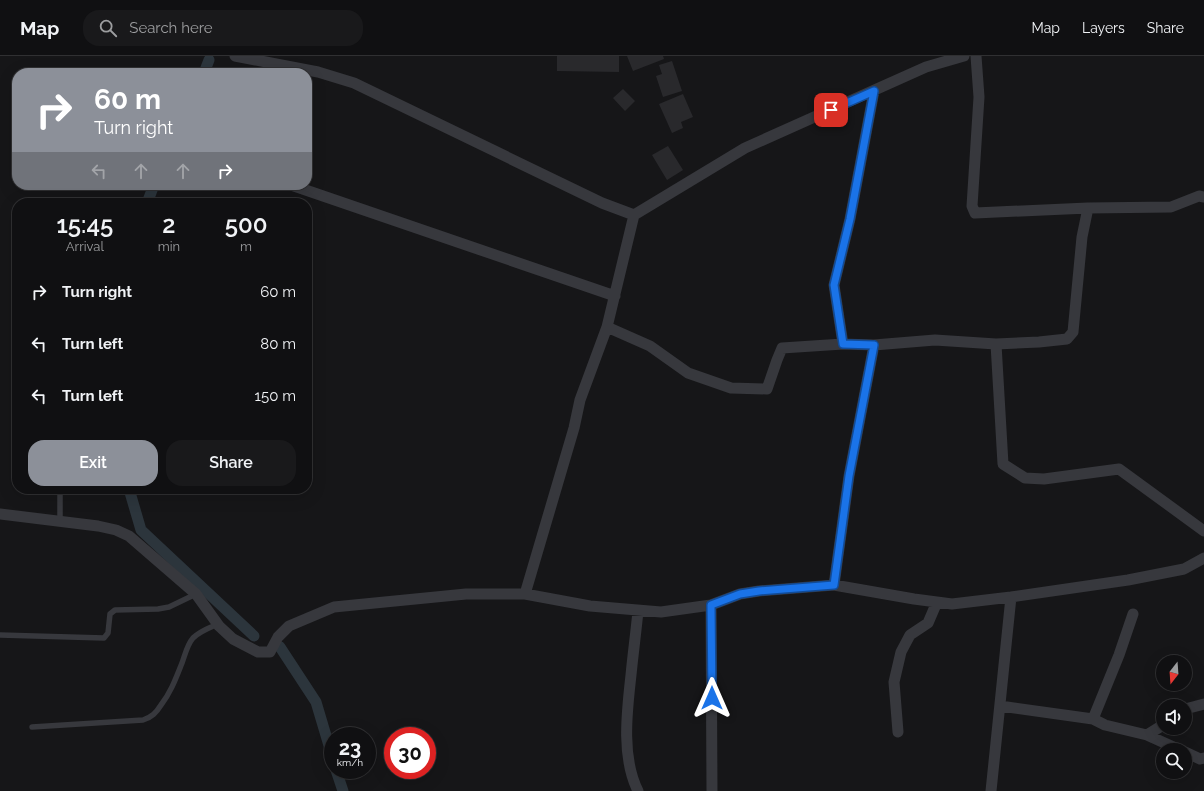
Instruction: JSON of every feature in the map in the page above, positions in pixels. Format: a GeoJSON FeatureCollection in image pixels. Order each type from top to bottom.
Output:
{"type":"FeatureCollection","features":[{"type":"Feature","properties":{"kind":"street"},"geometry":{"type":"LineString","coordinates":[[235,56],[297,68]]}},
{"type":"Feature","properties":{"kind":"street"},"geometry":{"type":"LineString","coordinates":[[525,594],[574,428],[580,400],[607,327],[634,215],[745,148],[874,91],[926,66],[964,56]]}},
{"type":"Feature","properties":{"kind":"street"},"geometry":{"type":"LineString","coordinates":[[976,56],[979,97],[972,206],[975,213],[1088,208],[1171,207],[1199,196],[1204,197]]}},
{"type":"Feature","properties":{"kind":"street"},"geometry":{"type":"LineString","coordinates":[[312,71],[354,83],[602,203],[634,215]]}},
{"type":"Feature","properties":{"kind":"street"},"geometry":{"type":"LineString","coordinates":[[843,344],[834,285],[850,219],[874,91]]}},
{"type":"Feature","properties":{"kind":"street"},"geometry":{"type":"LineString","coordinates":[[306,190],[615,296]]}},
{"type":"Feature","properties":{"kind":"street"},"geometry":{"type":"LineString","coordinates":[[607,327],[650,346],[688,373],[731,388],[754,389],[766,389],[782,348],[843,344],[874,345],[934,340],[996,344],[1067,339],[1073,332],[1082,237],[1088,208]]}},
{"type":"Feature","properties":{"kind":"street"},"geometry":{"type":"LineString","coordinates":[[996,344],[1003,464],[1025,478],[1044,479],[1119,469],[1204,531]]}},
{"type":"Feature","properties":{"kind":"street"},"geometry":{"type":"LineString","coordinates":[[834,585],[849,476],[874,345]]}},
{"type":"Feature","properties":{"kind":"street"},"geometry":{"type":"LineString","coordinates":[[0,514],[98,526],[116,530],[129,536],[196,594],[218,624],[233,639],[258,652],[265,653],[270,652],[278,637],[289,626],[334,607],[466,594],[525,594],[590,606],[661,612],[711,605],[740,594],[759,591],[834,585],[952,604],[1128,580],[1184,569],[1204,558]]}},
{"type":"Feature","properties":{"kind":"street"},"geometry":{"type":"LineString","coordinates":[[991,791],[1012,597]]}},
{"type":"Feature","properties":{"kind":"street"},"geometry":{"type":"LineString","coordinates":[[898,732],[894,682],[901,652],[910,635],[928,623],[937,602]]}},
{"type":"Feature","properties":{"kind":"street"},"geometry":{"type":"LineString","coordinates":[[711,605],[712,791]]}},
{"type":"Feature","properties":{"kind":"street"},"geometry":{"type":"LineString","coordinates":[[638,611],[626,719],[631,768],[638,791]]}},
{"type":"Feature","properties":{"kind":"street"},"geometry":{"type":"LineString","coordinates":[[1093,719],[1119,655],[1133,614]]}},
{"type":"Feature","properties":{"kind":"street"},"geometry":{"type":"LineString","coordinates":[[1192,707],[1204,704]]}},
{"type":"Feature","properties":{"kind":"street"},"geometry":{"type":"LineString","coordinates":[[1000,706],[1093,719],[1105,725],[1147,735],[1165,743]]}},
{"type":"Feature","properties":{"kind":"street"},"geometry":{"type":"LineString","coordinates":[[1147,735],[1156,729]]}},
{"type":"Feature","properties":{"kind":"street"},"geometry":{"type":"LineString","coordinates":[[1192,755],[1200,759],[1204,758]]}},
{"type":"Feature","properties":{"kind":"lane"},"geometry":{"type":"LineString","coordinates":[[60,494],[60,521]]}},
{"type":"Feature","properties":{"kind":"lane"},"geometry":{"type":"LineString","coordinates":[[0,634],[104,638],[108,633],[110,614],[115,610],[158,609],[169,607],[196,594]]}},
{"type":"Feature","properties":{"kind":"lane"},"geometry":{"type":"LineString","coordinates":[[32,726],[142,720],[149,718],[154,715],[174,686],[189,645],[194,638],[201,632],[218,624]]}},
{"type":"Feature","properties":{"kind":"building"},"geometry":{"type":"Polygon","coordinates":[[[557,56],[619,56],[619,72],[557,71],[557,56]]]}},
{"type":"Feature","properties":{"kind":"building"},"geometry":{"type":"Polygon","coordinates":[[[627,56],[663,56],[664,59],[633,71],[627,56]]]}},
{"type":"Feature","properties":{"kind":"building"},"geometry":{"type":"Polygon","coordinates":[[[672,61],[682,91],[663,97],[656,76],[662,74],[659,65],[672,61]]]}},
{"type":"Feature","properties":{"kind":"building"},"geometry":{"type":"Polygon","coordinates":[[[623,89],[635,101],[625,111],[613,98],[623,89]]]}},
{"type":"Feature","properties":{"kind":"building"},"geometry":{"type":"Polygon","coordinates":[[[683,94],[693,117],[681,122],[683,128],[672,133],[659,104],[683,94]]]}},
{"type":"Feature","properties":{"kind":"building"},"geometry":{"type":"Polygon","coordinates":[[[668,146],[683,170],[667,180],[652,155],[668,146]]]}},
{"type":"Feature","properties":{"kind":"waterway"},"geometry":{"type":"LineString","coordinates":[[206,68],[209,60]]}},
{"type":"Feature","properties":{"kind":"waterway"},"geometry":{"type":"LineString","coordinates":[[149,198],[152,190]]}},
{"type":"Feature","properties":{"kind":"waterway"},"geometry":{"type":"LineString","coordinates":[[130,494],[141,530],[254,636]]}},
{"type":"Feature","properties":{"kind":"waterway"},"geometry":{"type":"LineString","coordinates":[[280,647],[316,702],[324,729]]}},
{"type":"Feature","properties":{"kind":"waterway"},"geometry":{"type":"LineString","coordinates":[[339,779],[343,791]]}},
{"type":"Feature","properties":{"kind":"route"},"geometry":{"type":"LineString","coordinates":[[712,698],[711,605],[740,594],[834,585],[849,476],[874,345],[843,344],[834,285],[850,219],[874,91],[831,110]]}}]}
